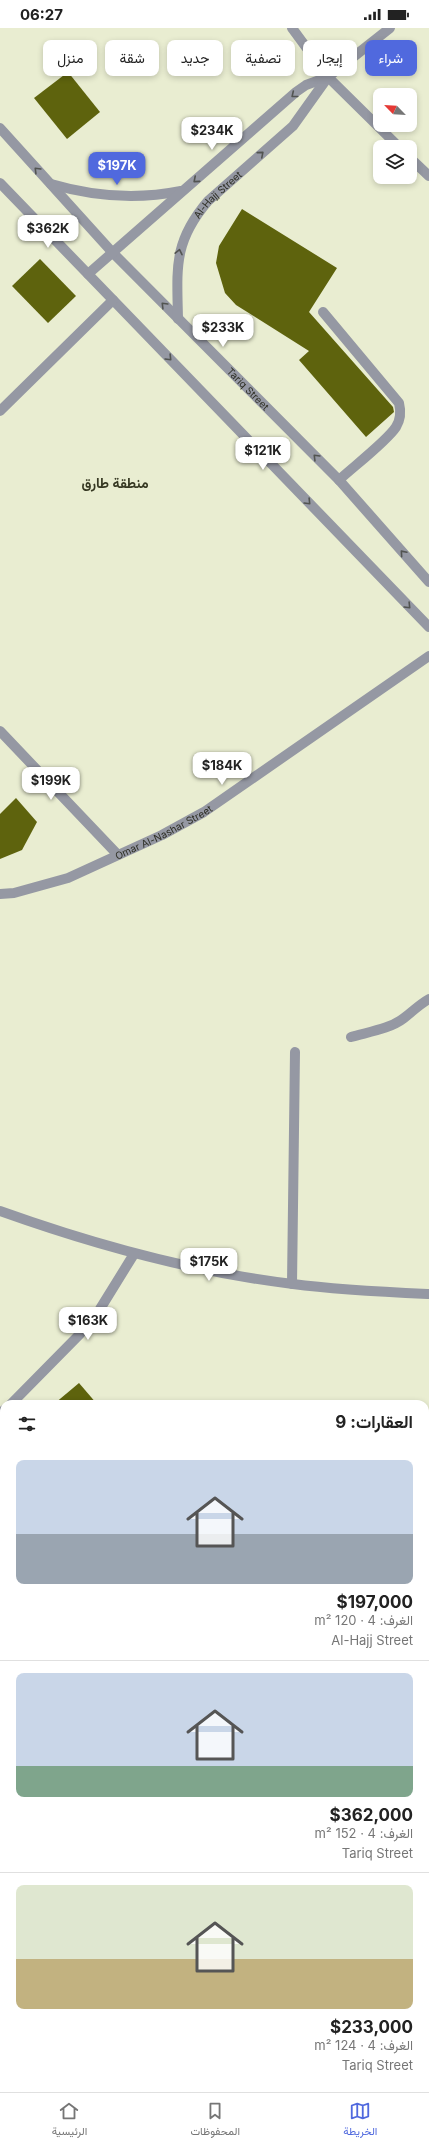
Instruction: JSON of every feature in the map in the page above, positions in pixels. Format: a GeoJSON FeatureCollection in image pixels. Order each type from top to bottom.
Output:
{"type":"FeatureCollection","features":[{"type":"Feature","properties":{"kind":"street"},"geometry":{"type":"LineString","coordinates":[[292,28],[328,77],[392,140]]}},
{"type":"Feature","properties":{"kind":"street","name":"Al-Hajj Street"},"geometry":{"type":"LineString","coordinates":[[178,319],[178,261],[188,229],[197,214],[208,201],[293,126],[328,77],[390,28]]}},
{"type":"Feature","properties":{"kind":"street","name":"Al-Hajj Street"},"geometry":{"type":"LineString","coordinates":[[88,274],[296,92],[306,85],[328,77]]}},
{"type":"Feature","properties":{"kind":"street","name":"Tariq Street"},"geometry":{"type":"LineString","coordinates":[[0,128],[113,253],[339,480],[429,582]]}},
{"type":"Feature","properties":{"kind":"street"},"geometry":{"type":"LineString","coordinates":[[417,165],[429,176]]}},
{"type":"Feature","properties":{"kind":"street"},"geometry":{"type":"LineString","coordinates":[[50,183],[94,195],[116,197],[161,195],[183,191]]}},
{"type":"Feature","properties":{"kind":"street"},"geometry":{"type":"LineString","coordinates":[[2,189],[88,274],[429,628]]}},
{"type":"Feature","properties":{"kind":"street"},"geometry":{"type":"LineString","coordinates":[[0,411],[113,300]]}},
{"type":"Feature","properties":{"kind":"street"},"geometry":{"type":"LineString","coordinates":[[323,312],[399,403],[401,411],[400,419],[391,434],[339,480]]}},
{"type":"Feature","properties":{"kind":"street","name":"Omar Al-Nashar Street"},"geometry":{"type":"LineString","coordinates":[[0,894],[14,893],[68,878],[162,835],[204,812],[429,656]]}},
{"type":"Feature","properties":{"kind":"street"},"geometry":{"type":"LineString","coordinates":[[0,731],[118,855]]}},
{"type":"Feature","properties":{"kind":"street"},"geometry":{"type":"LineString","coordinates":[[351,1037],[388,1026],[404,1018],[415,1007],[429,999]]}},
{"type":"Feature","properties":{"kind":"street"},"geometry":{"type":"LineString","coordinates":[[292,1284],[295,1052]]}},
{"type":"Feature","properties":{"kind":"street"},"geometry":{"type":"LineString","coordinates":[[0,1211],[54,1230],[134,1254],[212,1271],[292,1284],[366,1291],[429,1294]]}},
{"type":"Feature","properties":{"kind":"street"},"geometry":{"type":"LineString","coordinates":[[15,1400],[80,1334],[104,1304],[134,1254]]}},
{"type":"Feature","properties":{"kind":"building"},"geometry":{"type":"Polygon","coordinates":[[[63,76],[71,76],[100,112],[67,139],[34,98],[63,76]]]}},
{"type":"Feature","properties":{"kind":"building"},"geometry":{"type":"Polygon","coordinates":[[[242,209],[337,268],[309,312],[393,407],[394,412],[366,437],[299,360],[309,351],[236,305],[225,293],[216,263],[219,246],[242,209]]]}},
{"type":"Feature","properties":{"kind":"building"},"geometry":{"type":"Polygon","coordinates":[[[40,259],[76,296],[48,323],[12,286],[40,259]]]}},
{"type":"Feature","properties":{"kind":"building"},"geometry":{"type":"Polygon","coordinates":[[[16,798],[37,822],[22,850],[0,859],[0,814],[16,798]]]}},
{"type":"Feature","properties":{"kind":"building"},"geometry":{"type":"Polygon","coordinates":[[[79,1383],[94,1400],[59,1400],[79,1383]]]}},
{"type":"Feature","properties":{"kind":"district","name":"منطقة طارق"},"geometry":{"type":"Point","coordinates":[115,482]}}]}
